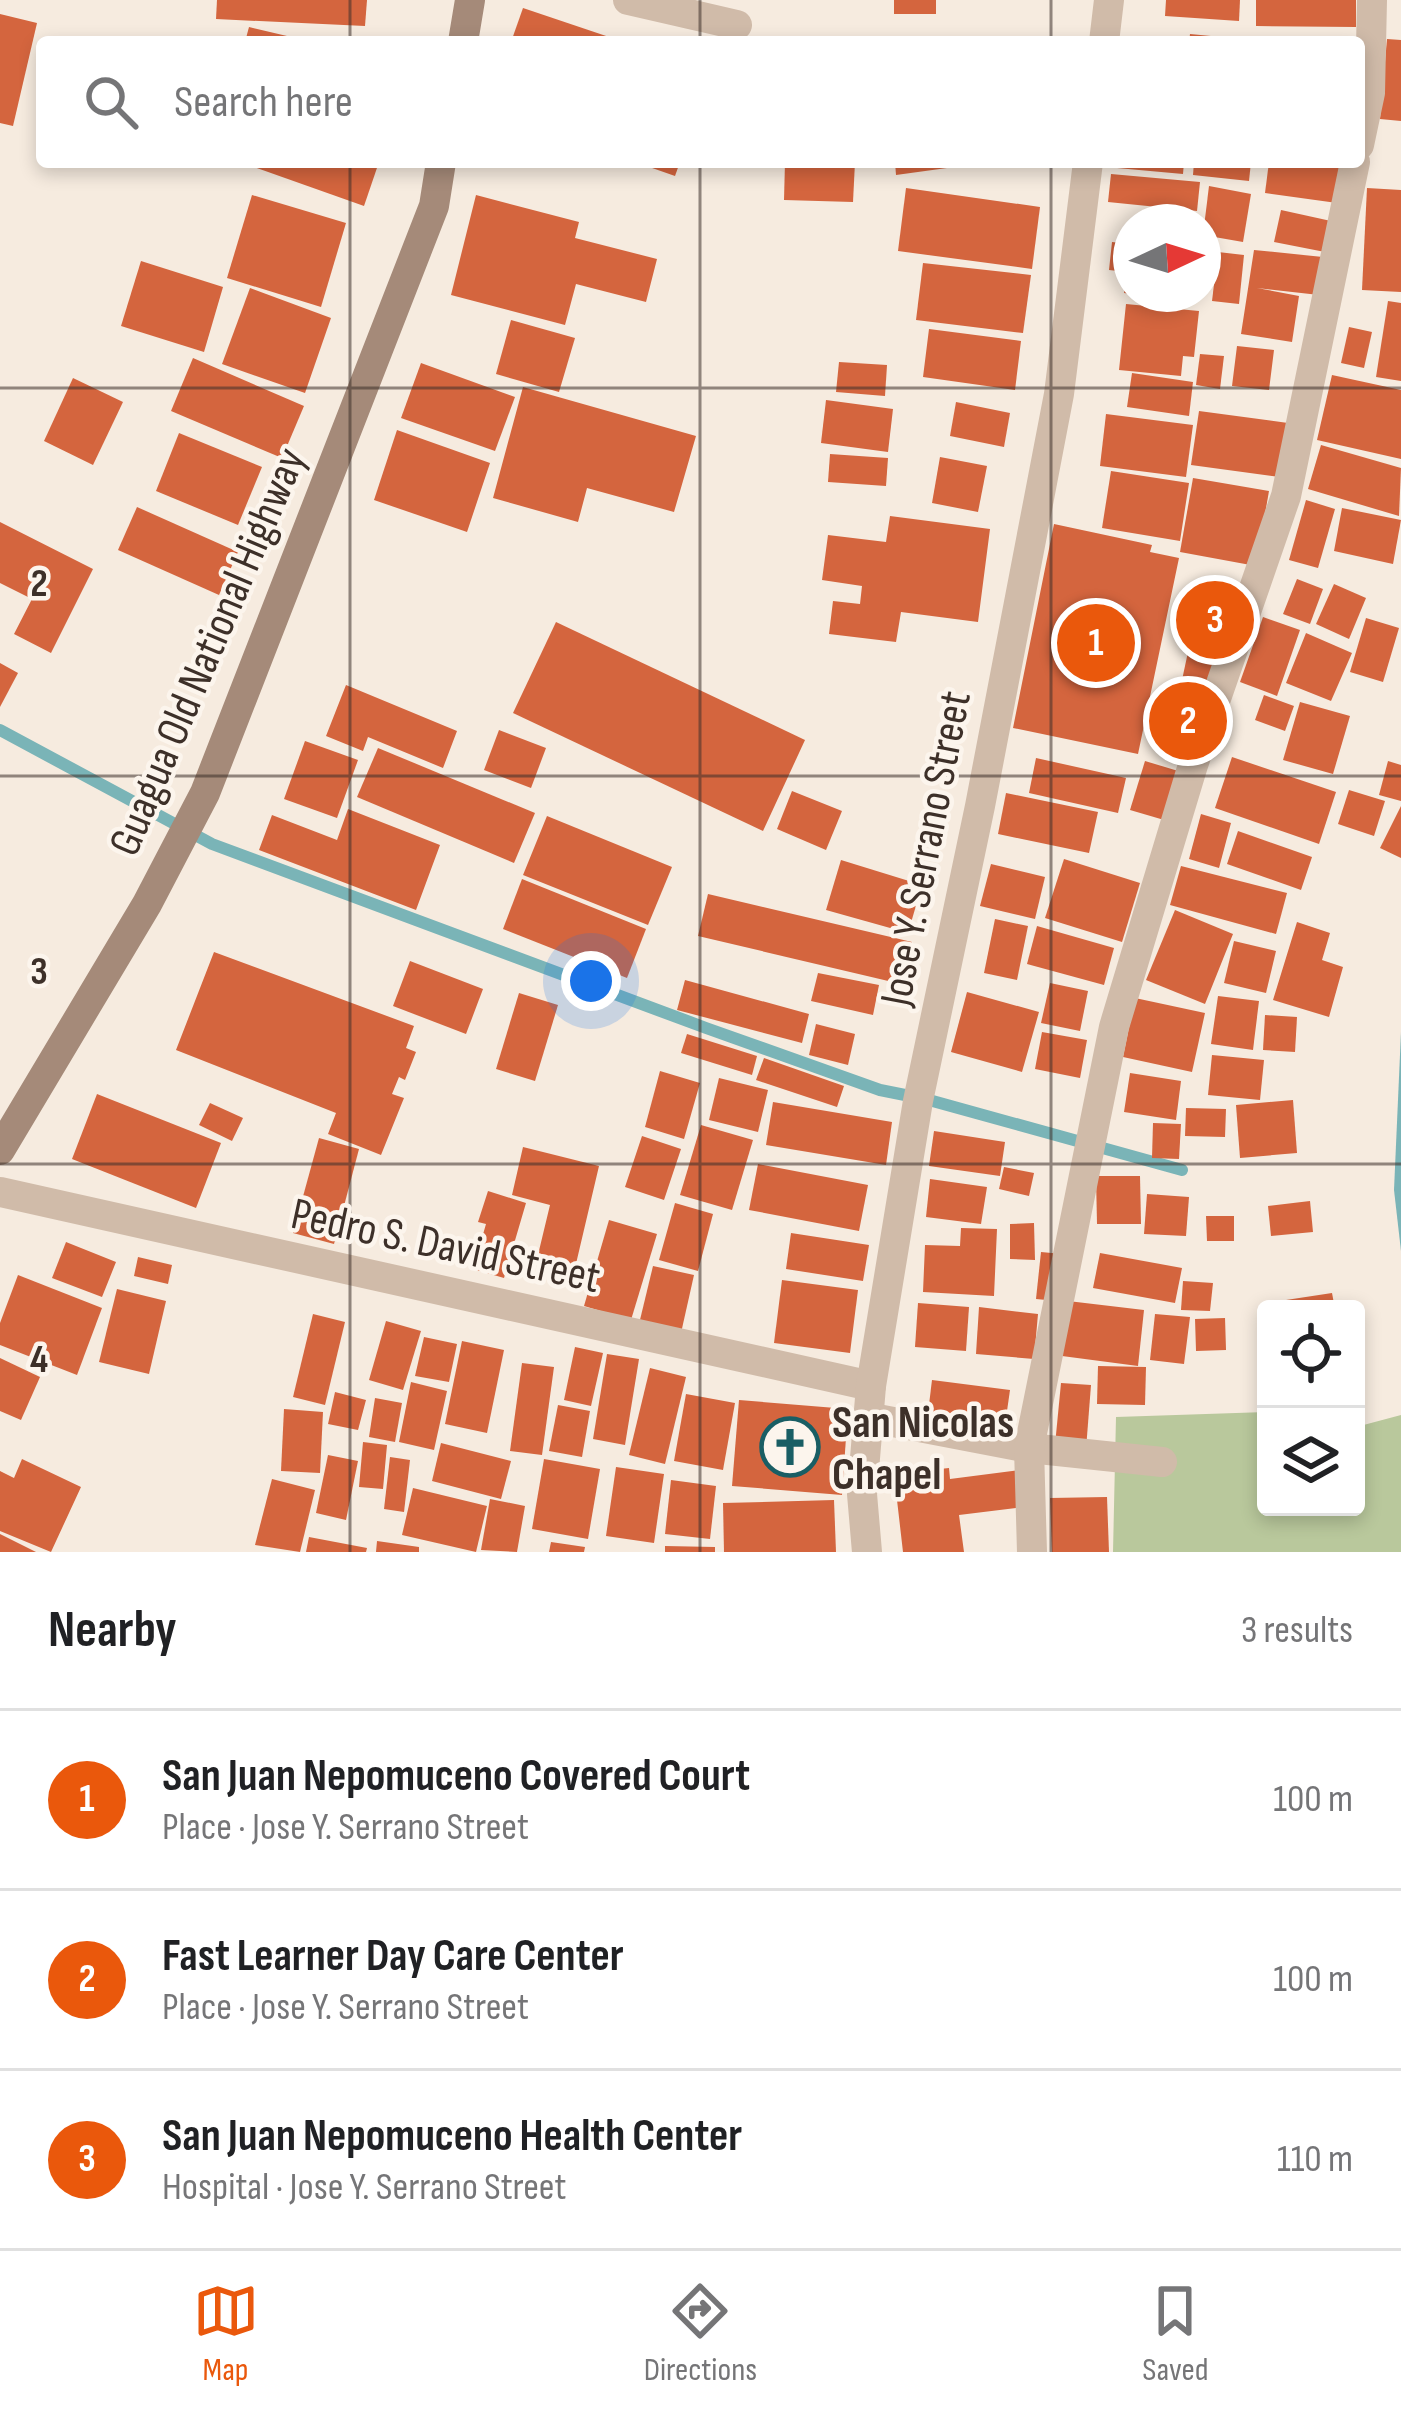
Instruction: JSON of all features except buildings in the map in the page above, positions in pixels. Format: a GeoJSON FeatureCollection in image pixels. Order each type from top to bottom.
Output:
{"type":"FeatureCollection","features":[{"type":"Feature","properties":{"kind":"main road"},"geometry":{"type":"LineString","coordinates":[[464,36],[470,0]]}},
{"type":"Feature","properties":{"kind":"main road","name":"Guagua Old National Highway"},"geometry":{"type":"LineString","coordinates":[[0,1150],[147,904],[205,793],[434,206],[440,168]]}},
{"type":"Feature","properties":{"kind":"street"},"geometry":{"type":"LineString","coordinates":[[628,0],[737,25]]}},
{"type":"Feature","properties":{"kind":"street"},"geometry":{"type":"LineString","coordinates":[[1105,36],[1109,0]]}},
{"type":"Feature","properties":{"kind":"street"},"geometry":{"type":"LineString","coordinates":[[1365,117],[1372,0]]}},
{"type":"Feature","properties":{"kind":"street","name":"Jose Y. Serrano Street"},"geometry":{"type":"LineString","coordinates":[[867,1552],[862,1495],[869,1402],[918,1101],[1059,394],[1087,168]]}},
{"type":"Feature","properties":{"kind":"street"},"geometry":{"type":"LineString","coordinates":[[1032,1552],[1029,1448],[1114,1027],[1192,765],[1286,496],[1354,168]]}},
{"type":"Feature","properties":{"kind":"street","name":"Pedro S. David Street"},"geometry":{"type":"LineString","coordinates":[[0,1192],[869,1402],[1029,1448],[1162,1462]]}},
{"type":"Feature","properties":{"kind":"green space"},"geometry":{"type":"Polygon","coordinates":[[[1257,1412],[1257,1516],[1365,1516],[1365,1425],[1401,1415],[1401,1552],[1113,1552],[1116,1417],[1257,1412]]]}},
{"type":"Feature","properties":{"kind":"water"},"geometry":{"type":"Polygon","coordinates":[[[1401,1032],[1401,1251],[1394,1190],[1401,1032]]]}},
{"type":"Feature","properties":{"kind":"waterway"},"geometry":{"type":"LineString","coordinates":[[0,730],[212,844],[706,1028],[880,1090],[915,1097]]}},
{"type":"Feature","properties":{"kind":"waterway"},"geometry":{"type":"LineString","coordinates":[[929,1100],[1182,1170]]}},
{"type":"Feature","properties":{"kind":"place","name":"San Juan Nepomuceno Health Center"},"geometry":{"type":"Point","coordinates":[1215,620]}},
{"type":"Feature","properties":{"kind":"place","name":"San Juan Nepomuceno Covered Court"},"geometry":{"type":"Point","coordinates":[1096,643]}},
{"type":"Feature","properties":{"kind":"place","name":"Fast Learner Day Care Center"},"geometry":{"type":"Point","coordinates":[1188,721]}},
{"type":"Feature","properties":{"kind":"place","name":"San Nicolas Chapel"},"geometry":{"type":"Point","coordinates":[790,1447]}}]}
